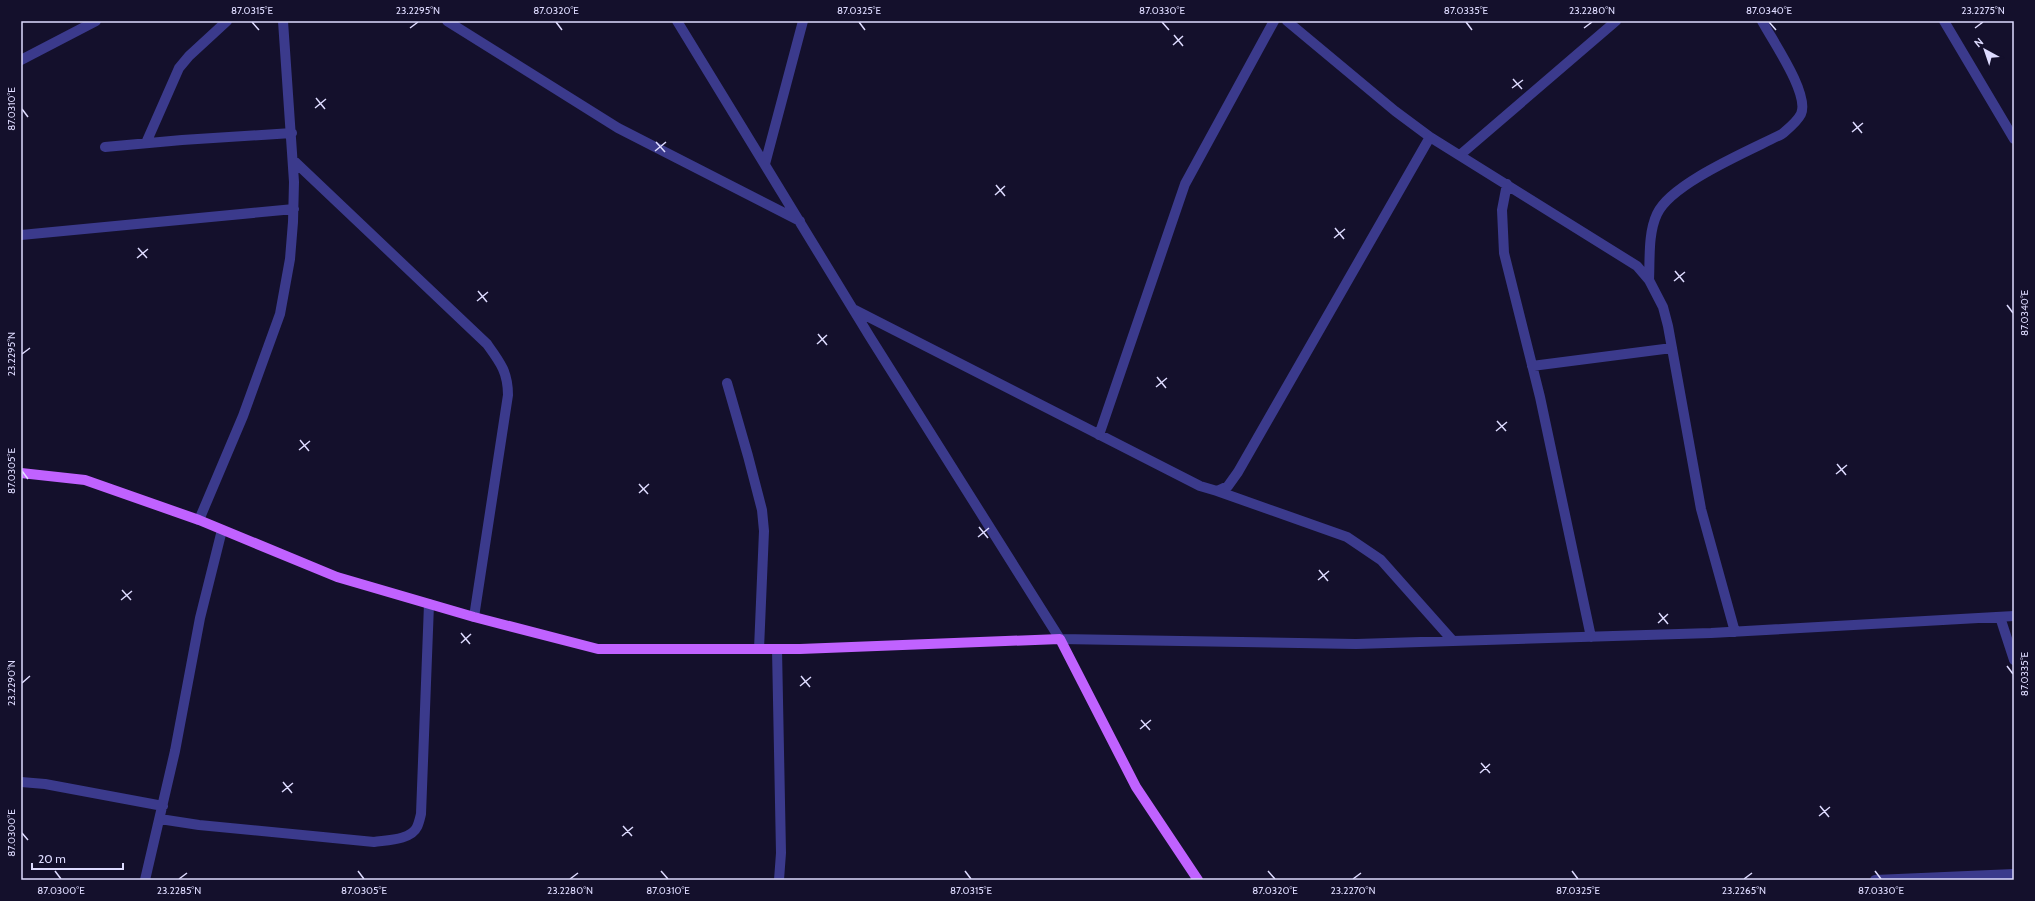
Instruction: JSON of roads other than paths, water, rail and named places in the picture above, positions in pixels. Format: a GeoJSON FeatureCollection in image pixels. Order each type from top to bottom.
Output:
{"type":"FeatureCollection","features":[{"type":"Feature","properties":{"kind":"main road"},"geometry":{"type":"LineString","coordinates":[[21,473],[85,480],[199,520],[337,577],[474,617],[598,649],[777,649],[1060,639],[1136,787],[1198,880]]}},
{"type":"Feature","properties":{"kind":"street"},"geometry":{"type":"LineString","coordinates":[[21,60],[96,21]]}},
{"type":"Feature","properties":{"kind":"street"},"geometry":{"type":"LineString","coordinates":[[146,143],[179,68],[189,56],[227,21]]}},
{"type":"Feature","properties":{"kind":"street"},"geometry":{"type":"LineString","coordinates":[[199,520],[243,416],[280,314],[290,259],[294,209],[293,160],[283,21]]}},
{"type":"Feature","properties":{"kind":"street"},"geometry":{"type":"LineString","coordinates":[[447,21],[618,128],[800,221]]}},
{"type":"Feature","properties":{"kind":"street"},"geometry":{"type":"LineString","coordinates":[[677,21],[853,309],[1060,639],[1356,644],[1735,632],[2014,616]]}},
{"type":"Feature","properties":{"kind":"street"},"geometry":{"type":"LineString","coordinates":[[765,164],[803,21]]}},
{"type":"Feature","properties":{"kind":"street"},"geometry":{"type":"LineString","coordinates":[[1099,435],[1185,184],[1274,21]]}},
{"type":"Feature","properties":{"kind":"street"},"geometry":{"type":"LineString","coordinates":[[1287,21],[1395,111],[1430,136],[1637,266],[1649,280],[1663,307],[1672,348],[1700,508],[1735,632]]}},
{"type":"Feature","properties":{"kind":"street"},"geometry":{"type":"LineString","coordinates":[[1460,155],[1616,21]]}},
{"type":"Feature","properties":{"kind":"street"},"geometry":{"type":"LineString","coordinates":[[1649,280],[1652,230],[1657,214],[1665,202],[1698,178],[1782,134],[1794,124],[1802,113],[1802,100],[1797,84],[1762,21]]}},
{"type":"Feature","properties":{"kind":"street"},"geometry":{"type":"LineString","coordinates":[[1944,21],[2014,139]]}},
{"type":"Feature","properties":{"kind":"street"},"geometry":{"type":"LineString","coordinates":[[105,147],[292,133]]}},
{"type":"Feature","properties":{"kind":"street"},"geometry":{"type":"LineString","coordinates":[[1217,491],[1228,486],[1242,465],[1430,136]]}},
{"type":"Feature","properties":{"kind":"street"},"geometry":{"type":"LineString","coordinates":[[293,160],[487,344],[501,363],[508,380],[508,395],[474,617]]}},
{"type":"Feature","properties":{"kind":"street"},"geometry":{"type":"LineString","coordinates":[[1507,184],[1502,210],[1504,253],[1532,366],[1592,637]]}},
{"type":"Feature","properties":{"kind":"street"},"geometry":{"type":"LineString","coordinates":[[21,234],[294,209]]}},
{"type":"Feature","properties":{"kind":"street"},"geometry":{"type":"LineString","coordinates":[[853,309],[1200,486],[1295,517],[1347,537],[1381,560],[1452,641]]}},
{"type":"Feature","properties":{"kind":"street"},"geometry":{"type":"LineString","coordinates":[[1532,366],[1672,348]]}},
{"type":"Feature","properties":{"kind":"street"},"geometry":{"type":"LineString","coordinates":[[727,383],[762,510],[764,531],[759,649]]}},
{"type":"Feature","properties":{"kind":"street"},"geometry":{"type":"LineString","coordinates":[[145,880],[163,806],[200,618],[222,530]]}},
{"type":"Feature","properties":{"kind":"street"},"geometry":{"type":"LineString","coordinates":[[160,819],[199,825],[374,842],[392,840],[408,835],[417,828],[421,814],[429,604]]}},
{"type":"Feature","properties":{"kind":"street"},"geometry":{"type":"LineString","coordinates":[[2000,617],[2014,660]]}},
{"type":"Feature","properties":{"kind":"street"},"geometry":{"type":"LineString","coordinates":[[777,649],[781,853],[779,880]]}},
{"type":"Feature","properties":{"kind":"street"},"geometry":{"type":"LineString","coordinates":[[21,782],[45,784],[163,806]]}},
{"type":"Feature","properties":{"kind":"street"},"geometry":{"type":"LineString","coordinates":[[1875,880],[2014,874]]}}]}
